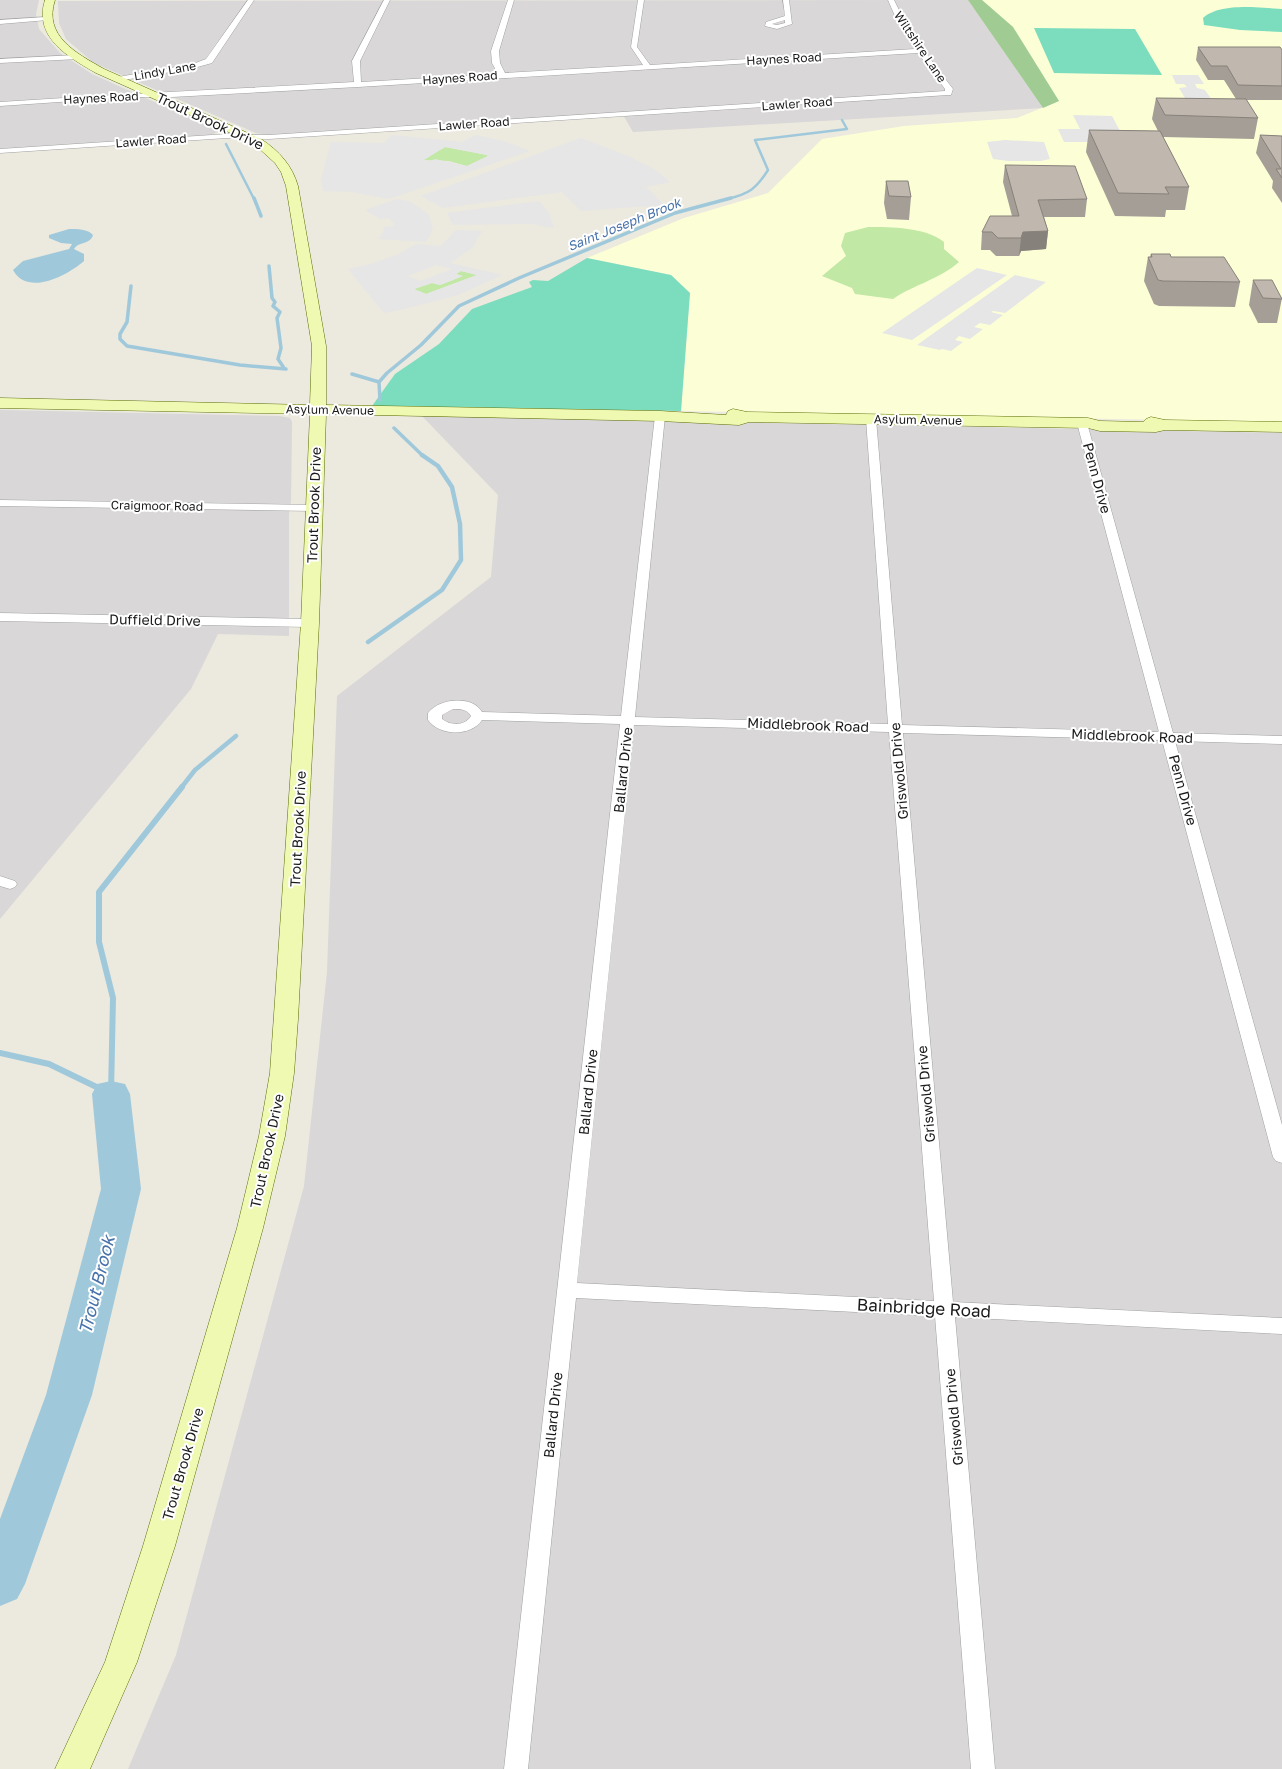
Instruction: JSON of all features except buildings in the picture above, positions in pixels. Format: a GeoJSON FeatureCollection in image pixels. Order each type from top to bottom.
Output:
{"type":"FeatureCollection","features":[{"type":"Feature","properties":{"kind":"main road"},"geometry":{"type":"LineString","coordinates":[[46,19],[45,14],[50,0]]}},
{"type":"Feature","properties":{"kind":"main road","name":"Trout Brook Drive"},"geometry":{"type":"LineString","coordinates":[[46,19],[54,36],[75,57],[118,79],[257,141],[276,155],[289,173],[319,346],[310,623],[286,1019],[282,1073],[272,1136],[250,1228],[159,1546],[121,1662],[97,1718],[72,1769]]}},
{"type":"Feature","properties":{"kind":"main road","name":"Asylum Avenue"},"geometry":{"type":"LineString","coordinates":[[0,403],[660,416],[673,418],[739,420],[747,417],[1085,423],[1100,426],[1156,427],[1165,425],[1282,427]]}},
{"type":"Feature","properties":{"kind":"street","name":"Lindy Lane"},"geometry":{"type":"LineString","coordinates":[[118,79],[194,66],[209,61],[251,0]]}},
{"type":"Feature","properties":{"kind":"street"},"geometry":{"type":"LineString","coordinates":[[358,85],[356,61],[387,0]]}},
{"type":"Feature","properties":{"kind":"street"},"geometry":{"type":"LineString","coordinates":[[503,76],[496,63],[495,51],[511,0]]}},
{"type":"Feature","properties":{"kind":"street"},"geometry":{"type":"LineString","coordinates":[[641,0],[634,47],[648,67]]}},
{"type":"Feature","properties":{"kind":"street"},"geometry":{"type":"LineString","coordinates":[[786,0],[788,17]]}},
{"type":"Feature","properties":{"kind":"street","name":"Wiltshire Lane"},"geometry":{"type":"LineString","coordinates":[[891,0],[894,11],[949,89],[948,93]]}},
{"type":"Feature","properties":{"kind":"street"},"geometry":{"type":"LineString","coordinates":[[0,22],[46,19]]}},
{"type":"Feature","properties":{"kind":"street","name":"Haynes Road"},"geometry":{"type":"LineString","coordinates":[[0,104],[358,85],[921,51]]}},
{"type":"Feature","properties":{"kind":"street"},"geometry":{"type":"LineString","coordinates":[[0,61],[75,57]]}},
{"type":"Feature","properties":{"kind":"street","name":"Lawler Road"},"geometry":{"type":"LineString","coordinates":[[0,151],[246,136],[269,137],[948,93]]}},
{"type":"Feature","properties":{"kind":"street","name":"Ballard Drive"},"geometry":{"type":"LineString","coordinates":[[516,1769],[660,416]]}},
{"type":"Feature","properties":{"kind":"street","name":"Griswold Drive"},"geometry":{"type":"LineString","coordinates":[[871,419],[895,727],[983,1769]]}},
{"type":"Feature","properties":{"kind":"street","name":"Penn Drive"},"geometry":{"type":"LineString","coordinates":[[1085,423],[1282,1158]]}},
{"type":"Feature","properties":{"kind":"street","name":"Craigmoor Road"},"geometry":{"type":"LineString","coordinates":[[0,503],[313,508]]}},
{"type":"Feature","properties":{"kind":"street","name":"Duffield Drive"},"geometry":{"type":"LineString","coordinates":[[0,617],[310,623]]}},
{"type":"Feature","properties":{"kind":"street","name":"Middlebrook Road"},"geometry":{"type":"LineString","coordinates":[[478,716],[628,719],[1282,740]]}},
{"type":"Feature","properties":{"kind":"street","name":"Bainbridge Road"},"geometry":{"type":"LineString","coordinates":[[566,1290],[1282,1326]]}},
{"type":"Feature","properties":{"kind":"shaded area"},"geometry":{"type":"Polygon","coordinates":[[[0,0],[39,0],[36,14],[39,29],[60,53],[92,74],[219,131],[211,135],[0,149],[0,0]]]}},
{"type":"Feature","properties":{"kind":"shaded area"},"geometry":{"type":"Polygon","coordinates":[[[968,0],[1043,108],[633,132],[622,113],[268,135],[256,133],[94,63],[66,39],[59,23],[58,1],[968,0]]]}},
{"type":"Feature","properties":{"kind":"shaded area"},"geometry":{"type":"Polygon","coordinates":[[[968,0],[982,0],[1013,27],[1059,101],[1043,108],[968,0]]]}},
{"type":"Feature","properties":{"kind":"shaded area"},"geometry":{"type":"Polygon","coordinates":[[[982,0],[1282,0],[1282,422],[681,411],[690,293],[671,275],[587,258],[684,218],[768,193],[822,139],[904,126],[1017,118],[1059,101],[1013,27],[982,0]]]}},
{"type":"Feature","properties":{"kind":"shaded area"},"geometry":{"type":"Polygon","coordinates":[[[1172,75],[1198,75],[1204,84],[1195,84],[1197,88],[1205,90],[1212,100],[1188,103],[1179,88],[1187,87],[1184,84],[1176,84],[1172,75]]]}},
{"type":"Feature","properties":{"kind":"shaded area"},"geometry":{"type":"Polygon","coordinates":[[[1073,115],[1112,116],[1126,142],[1064,142],[1058,129],[1080,129],[1073,115]]]}},
{"type":"Feature","properties":{"kind":"shaded area"},"geometry":{"type":"Polygon","coordinates":[[[392,135],[462,142],[476,135],[507,142],[530,151],[389,199],[352,192],[323,191],[321,180],[331,142],[384,143],[392,135]],[[445,147],[424,160],[430,161],[435,159],[467,166],[488,156],[445,147]]]}},
{"type":"Feature","properties":{"kind":"shaded area"},"geometry":{"type":"Polygon","coordinates":[[[581,138],[630,157],[654,169],[670,182],[646,187],[664,205],[581,211],[562,192],[443,208],[421,196],[581,138]]]}},
{"type":"Feature","properties":{"kind":"shaded area"},"geometry":{"type":"Polygon","coordinates":[[[1005,140],[1044,142],[1050,159],[1041,161],[1008,161],[993,159],[987,142],[1005,140]]]}},
{"type":"Feature","properties":{"kind":"shaded area"},"geometry":{"type":"Polygon","coordinates":[[[397,199],[411,202],[428,214],[433,227],[430,236],[425,242],[378,239],[383,233],[384,227],[394,226],[393,222],[389,218],[380,219],[365,210],[397,199]]]}},
{"type":"Feature","properties":{"kind":"shaded area"},"geometry":{"type":"Polygon","coordinates":[[[539,201],[549,213],[554,228],[531,224],[453,225],[447,213],[539,201]]]}},
{"type":"Feature","properties":{"kind":"shaded area"},"geometry":{"type":"Polygon","coordinates":[[[456,230],[482,231],[473,247],[450,263],[502,275],[458,295],[384,313],[348,269],[371,264],[399,254],[416,244],[441,246],[456,230]],[[436,265],[408,276],[421,281],[452,269],[436,265]],[[461,271],[456,274],[463,276],[451,281],[440,285],[432,283],[414,289],[426,294],[477,275],[461,271]]]}},
{"type":"Feature","properties":{"kind":"shaded area"},"geometry":{"type":"Polygon","coordinates":[[[977,268],[1007,275],[912,340],[882,333],[977,268]]]}},
{"type":"Feature","properties":{"kind":"shaded area"},"geometry":{"type":"Polygon","coordinates":[[[1015,275],[1046,282],[1005,313],[991,312],[1003,315],[990,325],[980,323],[974,327],[983,329],[970,339],[959,336],[955,340],[963,342],[951,351],[917,345],[1015,275]]]}},
{"type":"Feature","properties":{"kind":"shaded area"},"geometry":{"type":"Polygon","coordinates":[[[0,410],[279,416],[290,418],[292,422],[291,501],[289,514],[289,636],[218,634],[191,689],[0,919],[0,410]]]}},
{"type":"Feature","properties":{"kind":"shaded area"},"geometry":{"type":"Polygon","coordinates":[[[422,416],[1282,433],[1282,1769],[128,1769],[176,1655],[304,1186],[327,972],[337,696],[491,577],[498,495],[422,416]]]}},
{"type":"Feature","properties":{"kind":"green space"},"geometry":{"type":"Polygon","coordinates":[[[1251,7],[1282,9],[1282,32],[1240,30],[1204,25],[1203,18],[1213,12],[1226,8],[1251,7]]]}},
{"type":"Feature","properties":{"kind":"green space"},"geometry":{"type":"Polygon","coordinates":[[[1034,28],[1135,29],[1162,75],[1054,73],[1034,28]]]}},
{"type":"Feature","properties":{"kind":"green space"},"geometry":{"type":"Polygon","coordinates":[[[445,147],[488,156],[467,166],[449,161],[423,160],[445,147]]]}},
{"type":"Feature","properties":{"kind":"green space"},"geometry":{"type":"Polygon","coordinates":[[[868,227],[908,229],[927,233],[944,242],[944,249],[959,262],[952,268],[893,299],[855,294],[852,288],[822,276],[846,256],[841,246],[845,233],[868,227]]]}},
{"type":"Feature","properties":{"kind":"green space"},"geometry":{"type":"Polygon","coordinates":[[[587,258],[671,275],[690,293],[681,411],[372,406],[395,374],[439,344],[472,309],[532,287],[529,282],[533,280],[548,281],[587,258]]]}},
{"type":"Feature","properties":{"kind":"green space"},"geometry":{"type":"Polygon","coordinates":[[[461,271],[477,275],[426,294],[414,289],[432,283],[440,285],[462,276],[456,274],[461,271]]]}},
{"type":"Feature","properties":{"kind":"water"},"geometry":{"type":"Polygon","coordinates":[[[69,229],[85,230],[93,235],[87,242],[74,249],[84,254],[84,261],[77,267],[58,277],[38,283],[28,282],[20,278],[13,270],[23,261],[69,249],[72,244],[61,243],[49,238],[49,235],[69,229]]]}},
{"type":"Feature","properties":{"kind":"waterway","name":"Saint Joseph Brook"},"geometry":{"type":"LineString","coordinates":[[727,199],[751,190],[760,182],[768,170],[755,140],[847,129],[842,120]]}},
{"type":"Feature","properties":{"kind":"waterway"},"geometry":{"type":"LineString","coordinates":[[226,144],[254,199]]}},
{"type":"Feature","properties":{"kind":"waterway"},"geometry":{"type":"LineString","coordinates":[[254,198],[261,216]]}},
{"type":"Feature","properties":{"kind":"waterway","name":"Saint Joseph Brook"},"geometry":{"type":"LineString","coordinates":[[379,382],[387,373],[421,345],[459,306],[519,278],[675,213],[731,198]]}},
{"type":"Feature","properties":{"kind":"waterway"},"geometry":{"type":"LineString","coordinates":[[269,266],[272,298],[275,302],[273,306],[280,312],[277,318],[281,348],[278,359],[284,368]]}},
{"type":"Feature","properties":{"kind":"waterway"},"geometry":{"type":"LineString","coordinates":[[131,286],[127,322],[120,334],[120,339],[127,346],[240,365],[286,369]]}},
{"type":"Feature","properties":{"kind":"waterway"},"geometry":{"type":"LineString","coordinates":[[352,374],[379,382]]}},
{"type":"Feature","properties":{"kind":"waterway","name":"Trout Brook"},"geometry":{"type":"LineString","coordinates":[[379,382],[380,400]]}},
{"type":"Feature","properties":{"kind":"waterway"},"geometry":{"type":"LineString","coordinates":[[394,428],[423,456]]}},
{"type":"Feature","properties":{"kind":"waterway"},"geometry":{"type":"LineString","coordinates":[[368,642],[442,590],[461,560],[460,524],[452,487],[438,466],[422,455]]}},
{"type":"Feature","properties":{"kind":"waterway"},"geometry":{"type":"LineString","coordinates":[[181,788],[195,770],[236,736]]}},
{"type":"Feature","properties":{"kind":"waterway"},"geometry":{"type":"LineString","coordinates":[[0,1053],[49,1064],[111,1094],[113,998],[99,942],[99,892],[182,787]]}},
{"type":"Feature","properties":{"kind":"waterway","name":"Trout Brook"},"geometry":{"type":"LineString","coordinates":[[0,1584],[69,1395],[121,1189],[111,1094]]}}]}
